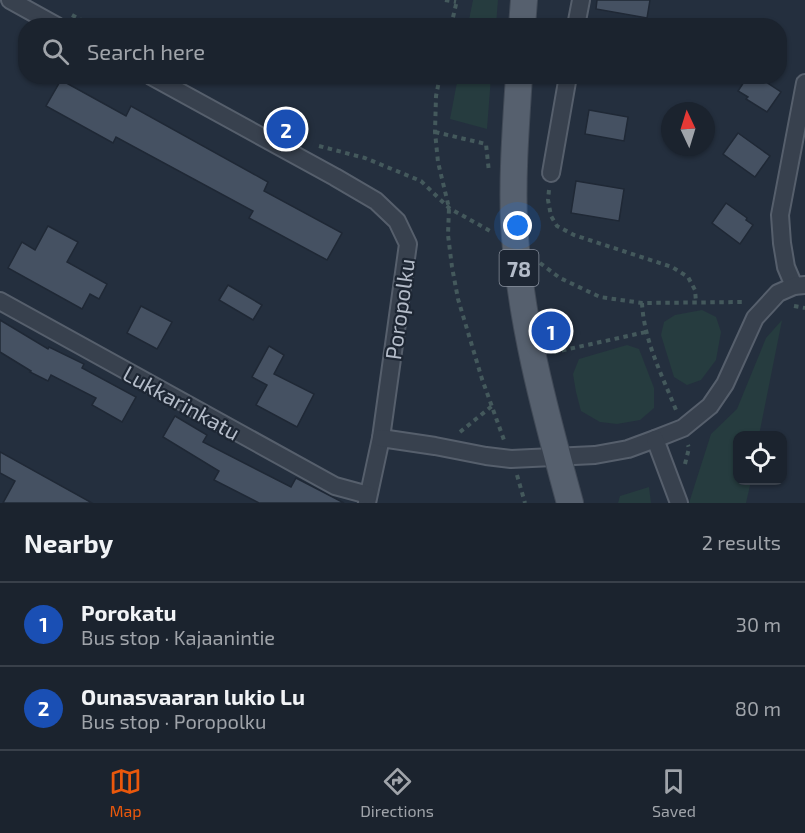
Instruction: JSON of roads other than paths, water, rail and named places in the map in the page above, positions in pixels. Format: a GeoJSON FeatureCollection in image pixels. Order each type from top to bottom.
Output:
{"type":"FeatureCollection","features":[{"type":"Feature","properties":{"kind":"main road"},"geometry":{"type":"LineString","coordinates":[[523,18],[524,0]]}},
{"type":"Feature","properties":{"kind":"main road","name":"78"},"geometry":{"type":"LineString","coordinates":[[519,84],[514,199],[518,263],[528,332],[570,503]]}},
{"type":"Feature","properties":{"kind":"street"},"geometry":{"type":"LineString","coordinates":[[10,0],[43,18]]}},
{"type":"Feature","properties":{"kind":"street"},"geometry":{"type":"LineString","coordinates":[[578,18],[581,0]]}},
{"type":"Feature","properties":{"kind":"street"},"geometry":{"type":"LineString","coordinates":[[381,438],[512,459],[595,455],[628,449],[683,428],[710,406],[725,384],[754,318],[778,293],[800,286],[786,267],[780,215],[805,83]]}},
{"type":"Feature","properties":{"kind":"street","name":"Poropolku"},"geometry":{"type":"LineString","coordinates":[[166,84],[376,201],[397,221],[408,244],[381,438],[367,499]]}},
{"type":"Feature","properties":{"kind":"street"},"geometry":{"type":"LineString","coordinates":[[551,173],[567,84]]}},
{"type":"Feature","properties":{"kind":"street","name":"Lukkarinkatu"},"geometry":{"type":"LineString","coordinates":[[0,301],[335,486],[367,499]]}},
{"type":"Feature","properties":{"kind":"street"},"geometry":{"type":"LineString","coordinates":[[655,439],[677,497]]}},
{"type":"Feature","properties":{"kind":"place","name":"Ounasvaaran lukio Lu"},"geometry":{"type":"Point","coordinates":[286,129]}},
{"type":"Feature","properties":{"kind":"place","name":"Porokatu"},"geometry":{"type":"Point","coordinates":[551,331]}}]}
